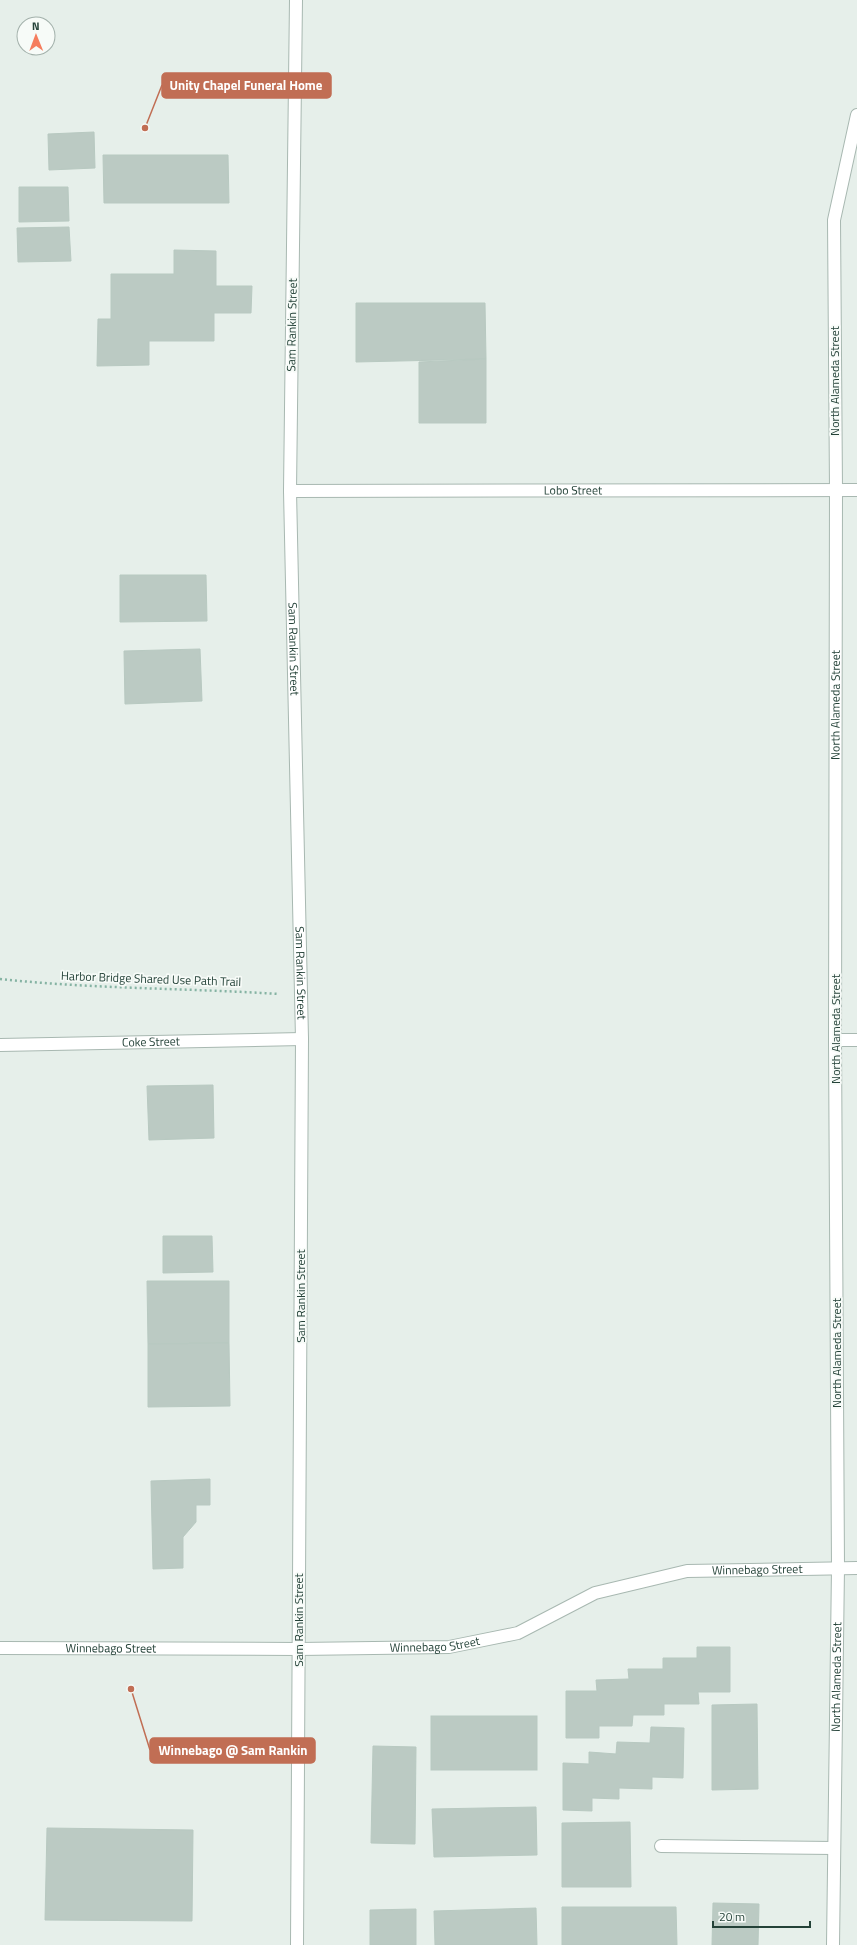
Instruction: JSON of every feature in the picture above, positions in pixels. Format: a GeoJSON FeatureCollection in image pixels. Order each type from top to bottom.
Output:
{"type":"FeatureCollection","features":[{"type":"Feature","properties":{"kind":"street","name":"Sam Rankin Street"},"geometry":{"type":"LineString","coordinates":[[296,0],[290,491],[302,1039],[300,1649],[297,1945]]}},
{"type":"Feature","properties":{"kind":"street","name":"North Alameda Street"},"geometry":{"type":"LineString","coordinates":[[833,1945],[838,1568],[834,220],[857,115]]}},
{"type":"Feature","properties":{"kind":"street","name":"Lobo Street"},"geometry":{"type":"LineString","coordinates":[[290,491],[857,490]]}},
{"type":"Feature","properties":{"kind":"street","name":"Coke Street"},"geometry":{"type":"LineString","coordinates":[[0,1045],[302,1039]]}},
{"type":"Feature","properties":{"kind":"street"},"geometry":{"type":"LineString","coordinates":[[836,1040],[857,1040]]}},
{"type":"Feature","properties":{"kind":"street","name":"Winnebago Street"},"geometry":{"type":"LineString","coordinates":[[0,1648],[300,1649],[456,1645],[518,1633],[595,1593],[687,1571],[857,1568]]}},
{"type":"Feature","properties":{"kind":"street"},"geometry":{"type":"LineString","coordinates":[[661,1846],[834,1848]]}},
{"type":"Feature","properties":{"kind":"path","name":"Harbor Bridge Shared Use Path Trail"},"geometry":{"type":"LineString","coordinates":[[0,979],[52,984],[203,989],[301,996]]}},
{"type":"Feature","properties":{"kind":"building"},"geometry":{"type":"Polygon","coordinates":[[[94,132],[95,168],[49,170],[48,134],[94,132]]]}},
{"type":"Feature","properties":{"kind":"building"},"geometry":{"type":"Polygon","coordinates":[[[103,155],[228,155],[229,203],[104,203],[103,155]]]}},
{"type":"Feature","properties":{"kind":"building"},"geometry":{"type":"Polygon","coordinates":[[[19,187],[68,187],[69,221],[19,222],[19,187]]]}},
{"type":"Feature","properties":{"kind":"building"},"geometry":{"type":"Polygon","coordinates":[[[69,227],[71,261],[18,262],[17,228],[69,227]]]}},
{"type":"Feature","properties":{"kind":"building"},"geometry":{"type":"Polygon","coordinates":[[[174,250],[216,251],[216,286],[252,286],[251,313],[214,313],[214,341],[149,341],[149,365],[97,366],[98,319],[111,319],[111,274],[174,274],[174,250]]]}},
{"type":"Feature","properties":{"kind":"building"},"geometry":{"type":"Polygon","coordinates":[[[356,303],[485,303],[486,359],[356,362],[356,303]]]}},
{"type":"Feature","properties":{"kind":"building"},"geometry":{"type":"Polygon","coordinates":[[[486,359],[486,423],[419,423],[419,362],[486,359]]]}},
{"type":"Feature","properties":{"kind":"building"},"geometry":{"type":"Polygon","coordinates":[[[120,575],[206,575],[207,621],[120,622],[120,575]]]}},
{"type":"Feature","properties":{"kind":"building"},"geometry":{"type":"Polygon","coordinates":[[[200,649],[202,701],[125,704],[124,651],[200,649]]]}},
{"type":"Feature","properties":{"kind":"building"},"geometry":{"type":"Polygon","coordinates":[[[213,1085],[214,1138],[149,1140],[147,1086],[213,1085]]]}},
{"type":"Feature","properties":{"kind":"building"},"geometry":{"type":"Polygon","coordinates":[[[163,1236],[212,1236],[213,1272],[163,1273],[163,1236]]]}},
{"type":"Feature","properties":{"kind":"building"},"geometry":{"type":"Polygon","coordinates":[[[147,1281],[229,1281],[229,1343],[148,1344],[147,1281]]]}},
{"type":"Feature","properties":{"kind":"building"},"geometry":{"type":"Polygon","coordinates":[[[229,1343],[230,1406],[148,1407],[148,1344],[229,1343]]]}},
{"type":"Feature","properties":{"kind":"building"},"geometry":{"type":"Polygon","coordinates":[[[210,1479],[210,1505],[196,1505],[196,1522],[183,1537],[183,1568],[153,1569],[151,1481],[210,1479]]]}},
{"type":"Feature","properties":{"kind":"building"},"geometry":{"type":"Polygon","coordinates":[[[697,1647],[730,1647],[730,1692],[698,1692],[699,1704],[664,1704],[664,1715],[633,1715],[632,1726],[599,1726],[599,1738],[566,1738],[566,1691],[597,1691],[596,1680],[629,1679],[628,1669],[663,1669],[663,1658],[697,1658],[697,1647]]]}},
{"type":"Feature","properties":{"kind":"building"},"geometry":{"type":"Polygon","coordinates":[[[757,1704],[758,1789],[712,1790],[712,1705],[757,1704]]]}},
{"type":"Feature","properties":{"kind":"building"},"geometry":{"type":"Polygon","coordinates":[[[431,1716],[537,1716],[537,1770],[431,1770],[431,1716]]]}},
{"type":"Feature","properties":{"kind":"building"},"geometry":{"type":"Polygon","coordinates":[[[651,1727],[684,1728],[683,1778],[652,1777],[652,1789],[619,1788],[619,1799],[592,1798],[592,1811],[563,1810],[563,1763],[589,1764],[589,1752],[616,1754],[617,1742],[650,1743],[651,1727]]]}},
{"type":"Feature","properties":{"kind":"building"},"geometry":{"type":"Polygon","coordinates":[[[373,1746],[416,1747],[415,1844],[371,1843],[373,1746]]]}},
{"type":"Feature","properties":{"kind":"building"},"geometry":{"type":"Polygon","coordinates":[[[536,1807],[537,1855],[434,1857],[432,1809],[536,1807]]]}},
{"type":"Feature","properties":{"kind":"building"},"geometry":{"type":"Polygon","coordinates":[[[630,1822],[631,1887],[562,1887],[562,1823],[630,1822]]]}},
{"type":"Feature","properties":{"kind":"building"},"geometry":{"type":"Polygon","coordinates":[[[47,1828],[193,1830],[192,1921],[45,1920],[47,1828]]]}},
{"type":"Feature","properties":{"kind":"building"},"geometry":{"type":"Polygon","coordinates":[[[713,1903],[759,1904],[758,1945],[712,1945],[713,1903]]]}},
{"type":"Feature","properties":{"kind":"building"},"geometry":{"type":"Polygon","coordinates":[[[562,1907],[676,1907],[677,1945],[562,1945],[562,1907]]]}},
{"type":"Feature","properties":{"kind":"building"},"geometry":{"type":"Polygon","coordinates":[[[536,1908],[537,1945],[435,1945],[434,1911],[536,1908]]]}},
{"type":"Feature","properties":{"kind":"building"},"geometry":{"type":"Polygon","coordinates":[[[416,1909],[416,1945],[370,1945],[370,1910],[416,1909]]]}},
{"type":"Feature","properties":{"kind":"place","name":"Unity Chapel Funeral Home"},"geometry":{"type":"Point","coordinates":[145,128]}},
{"type":"Feature","properties":{"kind":"place","name":"Winnebago @ Sam Rankin"},"geometry":{"type":"Point","coordinates":[131,1689]}}]}
